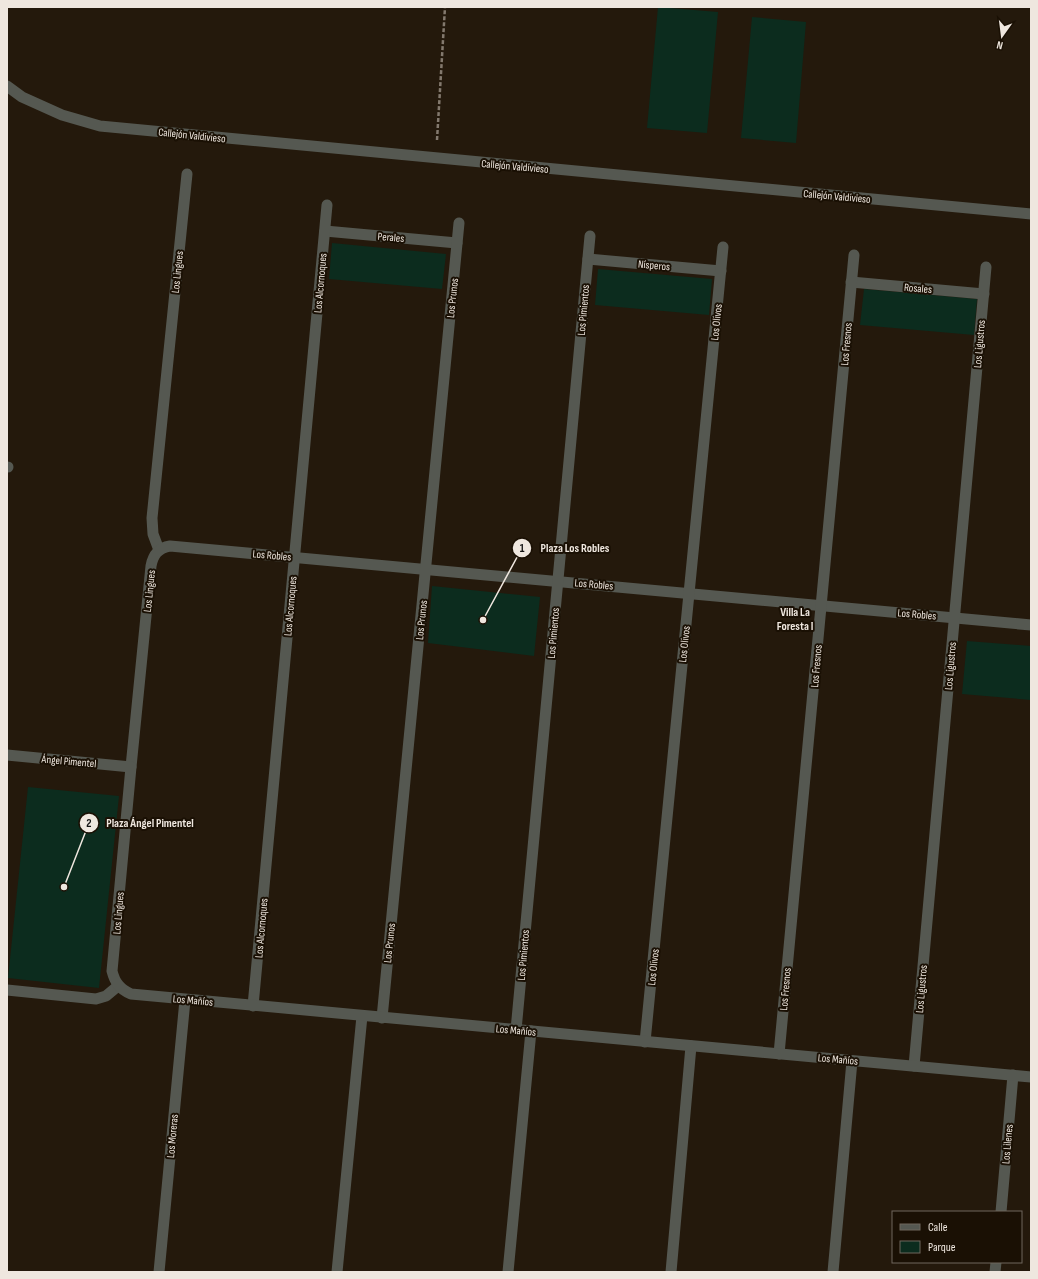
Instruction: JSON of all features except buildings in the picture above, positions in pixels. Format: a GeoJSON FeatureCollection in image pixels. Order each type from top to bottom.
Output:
{"type":"FeatureCollection","features":[{"type":"Feature","properties":{"kind":"street","name":"Callejón Valdivieso"},"geometry":{"type":"LineString","coordinates":[[7,86],[22,97],[62,115],[100,126],[1031,214]]}},
{"type":"Feature","properties":{"kind":"street","name":"Los Lingues"},"geometry":{"type":"LineString","coordinates":[[118,986],[112,971],[151,566],[154,554],[159,550],[153,534],[152,518],[187,174]]}},
{"type":"Feature","properties":{"kind":"street","name":"Los Alcornoques"},"geometry":{"type":"LineString","coordinates":[[254,1006],[327,205]]}},
{"type":"Feature","properties":{"kind":"street","name":"Los Prunos"},"geometry":{"type":"LineString","coordinates":[[382,1018],[459,223]]}},
{"type":"Feature","properties":{"kind":"street","name":"Perales"},"geometry":{"type":"LineString","coordinates":[[325,231],[457,243]]}},
{"type":"Feature","properties":{"kind":"street","name":"Los Pimientos"},"geometry":{"type":"LineString","coordinates":[[516,1030],[590,236]]}},
{"type":"Feature","properties":{"kind":"street","name":"Los Olivos"},"geometry":{"type":"LineString","coordinates":[[645,1042],[723,247]]}},
{"type":"Feature","properties":{"kind":"street","name":"Los Fresnos"},"geometry":{"type":"LineString","coordinates":[[779,1054],[854,255]]}},
{"type":"Feature","properties":{"kind":"street","name":"Nísperos"},"geometry":{"type":"LineString","coordinates":[[588,259],[721,271]]}},
{"type":"Feature","properties":{"kind":"street","name":"Los Ligustros"},"geometry":{"type":"LineString","coordinates":[[914,1066],[986,267]]}},
{"type":"Feature","properties":{"kind":"street","name":"Rosales"},"geometry":{"type":"LineString","coordinates":[[851,282],[984,294]]}},
{"type":"Feature","properties":{"kind":"street","name":"Los Robles"},"geometry":{"type":"LineString","coordinates":[[159,550],[170,546],[1031,625]]}},
{"type":"Feature","properties":{"kind":"street","name":"Ángel Pimentel"},"geometry":{"type":"LineString","coordinates":[[7,755],[131,767]]}},
{"type":"Feature","properties":{"kind":"street","name":"Los Mañíos"},"geometry":{"type":"LineString","coordinates":[[118,986],[131,994],[185,1000],[1031,1077]]}},
{"type":"Feature","properties":{"kind":"street"},"geometry":{"type":"LineString","coordinates":[[7,990],[96,999],[106,996],[118,986]]}},
{"type":"Feature","properties":{"kind":"street","name":"Los Moreras"},"geometry":{"type":"LineString","coordinates":[[159,1272],[185,1000]]}},
{"type":"Feature","properties":{"kind":"street"},"geometry":{"type":"LineString","coordinates":[[336,1272],[362,1016]]}},
{"type":"Feature","properties":{"kind":"street"},"geometry":{"type":"LineString","coordinates":[[508,1272],[531,1031]]}},
{"type":"Feature","properties":{"kind":"street"},"geometry":{"type":"LineString","coordinates":[[671,1272],[691,1046]]}},
{"type":"Feature","properties":{"kind":"street"},"geometry":{"type":"LineString","coordinates":[[833,1272],[852,1061]]}},
{"type":"Feature","properties":{"kind":"street","name":"Los Lilenes"},"geometry":{"type":"LineString","coordinates":[[1001,1211],[1013,1075]]}},
{"type":"Feature","properties":{"kind":"path"},"geometry":{"type":"LineString","coordinates":[[436,158],[445,7]]}},
{"type":"Feature","properties":{"kind":"green space"},"geometry":{"type":"Polygon","coordinates":[[[658,7],[718,12],[707,133],[647,128],[658,7]]]}},
{"type":"Feature","properties":{"kind":"green space"},"geometry":{"type":"Polygon","coordinates":[[[752,17],[806,22],[796,143],[741,138],[752,17]]]}},
{"type":"Feature","properties":{"kind":"green space"},"geometry":{"type":"Polygon","coordinates":[[[332,243],[446,254],[442,289],[329,279],[332,243]]]}},
{"type":"Feature","properties":{"kind":"green space"},"geometry":{"type":"Polygon","coordinates":[[[598,269],[712,279],[709,315],[595,305],[598,269]]]}},
{"type":"Feature","properties":{"kind":"green space"},"geometry":{"type":"Polygon","coordinates":[[[864,289],[977,299],[974,335],[860,325],[864,289]]]}},
{"type":"Feature","properties":{"kind":"green space"},"geometry":{"type":"Polygon","coordinates":[[[432,586],[540,597],[534,656],[428,643],[432,586]]]}},
{"type":"Feature","properties":{"kind":"green space"},"geometry":{"type":"Polygon","coordinates":[[[967,641],[1031,646],[1031,700],[962,694],[967,641]]]}},
{"type":"Feature","properties":{"kind":"green space"},"geometry":{"type":"Polygon","coordinates":[[[28,787],[119,796],[99,988],[8,978],[28,787]]]}},
{"type":"Feature","properties":{"kind":"place","name":"Plaza Los Robles"},"geometry":{"type":"Point","coordinates":[483,620]}},
{"type":"Feature","properties":{"kind":"place","name":"Plaza Ángel Pimentel"},"geometry":{"type":"Point","coordinates":[64,887]}},
{"type":"Feature","properties":{"kind":"district","name":"Villa La Foresta I"},"geometry":{"type":"Point","coordinates":[795,619]}}]}
